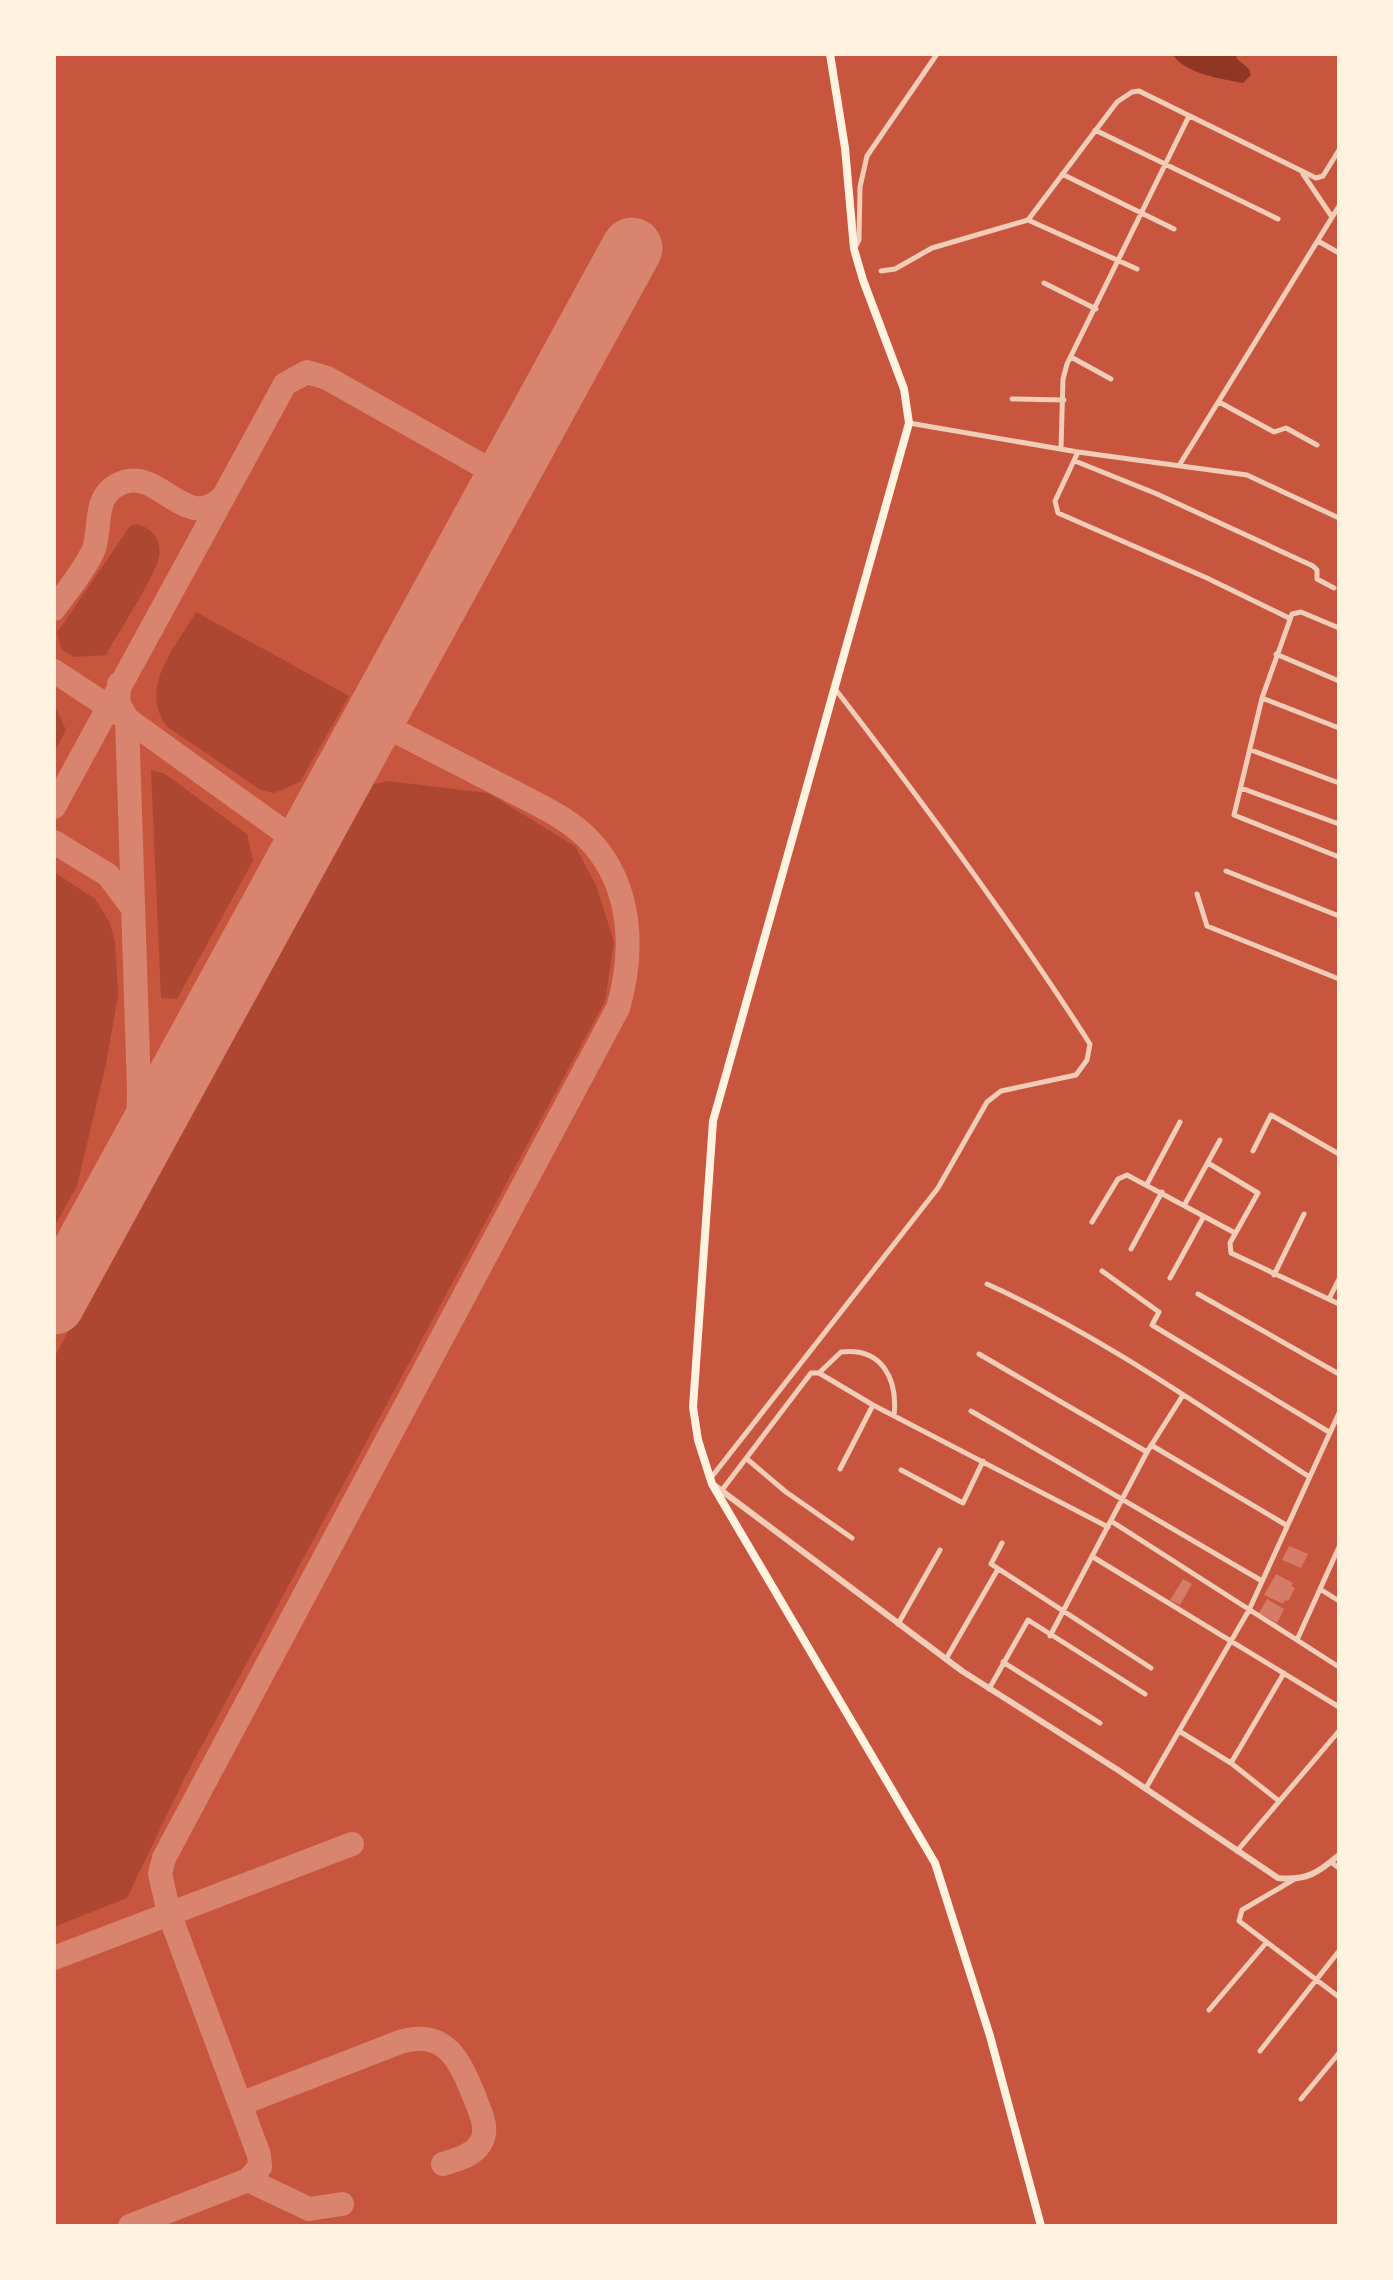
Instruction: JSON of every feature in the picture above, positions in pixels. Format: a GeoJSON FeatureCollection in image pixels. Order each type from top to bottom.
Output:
{"type":"FeatureCollection","features":[{"type":"Feature","properties":{"kind":"main road"},"geometry":{"type":"LineString","coordinates":[[830,54],[845,148],[855,249],[863,280],[904,389],[909,423],[713,1121],[692,1384],[698,1440],[711,1481],[935,1863],[990,2036],[1041,2226]]}},
{"type":"Feature","properties":{"kind":"street"},"geometry":{"type":"LineString","coordinates":[[855,249],[859,240],[860,187],[867,156],[937,54]]}},
{"type":"Feature","properties":{"kind":"street"},"geometry":{"type":"LineString","coordinates":[[881,271],[895,269],[932,248],[1028,220],[1117,102],[1132,92],[1139,92],[1303,174],[1320,178],[1339,149]]}},
{"type":"Feature","properties":{"kind":"street"},"geometry":{"type":"LineString","coordinates":[[1061,448],[1063,379],[1071,357],[1189,116]]}},
{"type":"Feature","properties":{"kind":"street"},"geometry":{"type":"LineString","coordinates":[[1095,130],[1278,219]]}},
{"type":"Feature","properties":{"kind":"street"},"geometry":{"type":"LineString","coordinates":[[1062,174],[1174,229]]}},
{"type":"Feature","properties":{"kind":"street"},"geometry":{"type":"LineString","coordinates":[[1303,174],[1332,217]]}},
{"type":"Feature","properties":{"kind":"street"},"geometry":{"type":"LineString","coordinates":[[1180,464],[1339,206]]}},
{"type":"Feature","properties":{"kind":"street"},"geometry":{"type":"LineString","coordinates":[[1028,220],[1138,269]]}},
{"type":"Feature","properties":{"kind":"street"},"geometry":{"type":"LineString","coordinates":[[1318,241],[1339,253]]}},
{"type":"Feature","properties":{"kind":"street"},"geometry":{"type":"LineString","coordinates":[[1044,283],[1096,309]]}},
{"type":"Feature","properties":{"kind":"street"},"geometry":{"type":"LineString","coordinates":[[1071,357],[1111,379]]}},
{"type":"Feature","properties":{"kind":"street"},"geometry":{"type":"LineString","coordinates":[[1012,398],[1063,400]]}},
{"type":"Feature","properties":{"kind":"street"},"geometry":{"type":"LineString","coordinates":[[1219,402],[1274,432],[1286,428],[1317,445]]}},
{"type":"Feature","properties":{"kind":"street"},"geometry":{"type":"LineString","coordinates":[[909,423],[1078,452],[1247,474],[1339,518]]}},
{"type":"Feature","properties":{"kind":"street"},"geometry":{"type":"LineString","coordinates":[[1078,452],[1055,501],[1058,513],[1207,578],[1289,618]]}},
{"type":"Feature","properties":{"kind":"street"},"geometry":{"type":"LineString","coordinates":[[1075,461],[1157,494],[1313,566],[1317,570],[1317,579],[1334,588]]}},
{"type":"Feature","properties":{"kind":"street"},"geometry":{"type":"LineString","coordinates":[[1339,628],[1301,612],[1296,611],[1289,618],[1262,698],[1234,815],[1339,858]]}},
{"type":"Feature","properties":{"kind":"street"},"geometry":{"type":"LineString","coordinates":[[1276,654],[1339,681]]}},
{"type":"Feature","properties":{"kind":"street"},"geometry":{"type":"LineString","coordinates":[[836,690],[948,834],[1058,994],[1090,1044],[1090,1052],[1076,1075],[1001,1091],[987,1102],[938,1188],[711,1481],[898,1624],[989,1689],[1146,1788],[1278,1878],[1293,1880]]}},
{"type":"Feature","properties":{"kind":"street"},"geometry":{"type":"LineString","coordinates":[[1262,698],[1339,728]]}},
{"type":"Feature","properties":{"kind":"street"},"geometry":{"type":"LineString","coordinates":[[1251,750],[1339,783]]}},
{"type":"Feature","properties":{"kind":"street"},"geometry":{"type":"LineString","coordinates":[[1241,788],[1339,824]]}},
{"type":"Feature","properties":{"kind":"street"},"geometry":{"type":"LineString","coordinates":[[1227,871],[1339,916]]}},
{"type":"Feature","properties":{"kind":"street"},"geometry":{"type":"LineString","coordinates":[[1197,894],[1207,926],[1339,979]]}},
{"type":"Feature","properties":{"kind":"street"},"geometry":{"type":"LineString","coordinates":[[1253,1151],[1271,1115],[1339,1154]]}},
{"type":"Feature","properties":{"kind":"street"},"geometry":{"type":"LineString","coordinates":[[1147,1184],[1180,1122]]}},
{"type":"Feature","properties":{"kind":"street"},"geometry":{"type":"LineString","coordinates":[[1185,1204],[1220,1140]]}},
{"type":"Feature","properties":{"kind":"street"},"geometry":{"type":"LineString","coordinates":[[1208,1163],[1258,1193],[1230,1243],[1231,1253],[1339,1304]]}},
{"type":"Feature","properties":{"kind":"street"},"geometry":{"type":"LineString","coordinates":[[1092,1222],[1122,1176],[1133,1177],[1147,1184],[1235,1233]]}},
{"type":"Feature","properties":{"kind":"street"},"geometry":{"type":"LineString","coordinates":[[1131,1249],[1162,1192]]}},
{"type":"Feature","properties":{"kind":"street"},"geometry":{"type":"LineString","coordinates":[[1274,1275],[1304,1214]]}},
{"type":"Feature","properties":{"kind":"street"},"geometry":{"type":"LineString","coordinates":[[1170,1278],[1204,1216]]}},
{"type":"Feature","properties":{"kind":"street"},"geometry":{"type":"LineString","coordinates":[[1102,1271],[1159,1312],[1152,1325],[1329,1432]]}},
{"type":"Feature","properties":{"kind":"street"},"geometry":{"type":"LineString","coordinates":[[1329,1299],[1339,1279]]}},
{"type":"Feature","properties":{"kind":"street"},"geometry":{"type":"LineString","coordinates":[[987,1284],[1035,1305],[1308,1476]]}},
{"type":"Feature","properties":{"kind":"street"},"geometry":{"type":"LineString","coordinates":[[1198,1294],[1339,1374]]}},
{"type":"Feature","properties":{"kind":"street"},"geometry":{"type":"LineString","coordinates":[[819,1373],[841,1352],[853,1351],[875,1357],[882,1363],[895,1395],[894,1416]]}},
{"type":"Feature","properties":{"kind":"street"},"geometry":{"type":"LineString","coordinates":[[979,1354],[1147,1452]]}},
{"type":"Feature","properties":{"kind":"street"},"geometry":{"type":"LineString","coordinates":[[722,1490],[811,1373],[819,1373],[894,1416],[1109,1524],[1339,1667]]}},
{"type":"Feature","properties":{"kind":"street"},"geometry":{"type":"LineString","coordinates":[[1050,1636],[1065,1613],[1147,1452],[1182,1395]]}},
{"type":"Feature","properties":{"kind":"street"},"geometry":{"type":"LineString","coordinates":[[840,1469],[873,1405]]}},
{"type":"Feature","properties":{"kind":"street"},"geometry":{"type":"LineString","coordinates":[[971,1411],[1262,1581]]}},
{"type":"Feature","properties":{"kind":"street"},"geometry":{"type":"LineString","coordinates":[[1146,1788],[1249,1610],[1308,1476],[1329,1432],[1336,1425],[1339,1413]]}},
{"type":"Feature","properties":{"kind":"street"},"geometry":{"type":"LineString","coordinates":[[1151,1445],[1286,1525]]}},
{"type":"Feature","properties":{"kind":"street"},"geometry":{"type":"LineString","coordinates":[[747,1459],[786,1492],[852,1538]]}},
{"type":"Feature","properties":{"kind":"street"},"geometry":{"type":"LineString","coordinates":[[901,1470],[963,1503],[982,1461]]}},
{"type":"Feature","properties":{"kind":"street"},"geometry":{"type":"LineString","coordinates":[[1003,1543],[991,1564],[1151,1668]]}},
{"type":"Feature","properties":{"kind":"street"},"geometry":{"type":"LineString","coordinates":[[1297,1640],[1339,1547]]}},
{"type":"Feature","properties":{"kind":"street"},"geometry":{"type":"LineString","coordinates":[[898,1624],[940,1550]]}},
{"type":"Feature","properties":{"kind":"street"},"geometry":{"type":"LineString","coordinates":[[1093,1557],[1339,1707]]}},
{"type":"Feature","properties":{"kind":"street"},"geometry":{"type":"LineString","coordinates":[[946,1659],[998,1569]]}},
{"type":"Feature","properties":{"kind":"street"},"geometry":{"type":"LineString","coordinates":[[1320,1589],[1339,1601]]}},
{"type":"Feature","properties":{"kind":"street"},"geometry":{"type":"LineString","coordinates":[[989,1689],[1028,1620],[1145,1694]]}},
{"type":"Feature","properties":{"kind":"street"},"geometry":{"type":"LineString","coordinates":[[1003,1662],[1100,1723]]}},
{"type":"Feature","properties":{"kind":"street"},"geometry":{"type":"LineString","coordinates":[[1231,1763],[1284,1673]]}},
{"type":"Feature","properties":{"kind":"street"},"geometry":{"type":"LineString","coordinates":[[1179,1731],[1231,1763],[1279,1801]]}},
{"type":"Feature","properties":{"kind":"street"},"geometry":{"type":"LineString","coordinates":[[1237,1851],[1339,1731]]}},
{"type":"Feature","properties":{"kind":"street"},"geometry":{"type":"LineString","coordinates":[[1339,1855],[1314,1875],[1293,1880],[1239,1915],[1243,1925],[1339,1997]]}},
{"type":"Feature","properties":{"kind":"street"},"geometry":{"type":"LineString","coordinates":[[1331,1862],[1339,1868]]}},
{"type":"Feature","properties":{"kind":"street"},"geometry":{"type":"LineString","coordinates":[[1209,2010],[1266,1943]]}},
{"type":"Feature","properties":{"kind":"street"},"geometry":{"type":"LineString","coordinates":[[1260,2051],[1339,1951]]}},
{"type":"Feature","properties":{"kind":"street"},"geometry":{"type":"LineString","coordinates":[[1301,2099],[1339,2053]]}},
{"type":"Feature","properties":{"kind":"shaded area"},"geometry":{"type":"Polygon","coordinates":[[[1238,54],[1236,58],[1249,69],[1251,75],[1243,83],[1195,71],[1173,55],[1238,54]]]}},
{"type":"Feature","properties":{"kind":"shaded area"},"geometry":{"type":"Polygon","coordinates":[[[137,524],[147,528],[159,545],[159,557],[151,578],[106,655],[74,657],[62,650],[57,633],[130,526],[137,524]]]}},
{"type":"Feature","properties":{"kind":"shaded area"},"geometry":{"type":"Polygon","coordinates":[[[196,612],[349,696],[300,782],[274,793],[259,789],[166,726],[156,696],[158,682],[170,653],[196,612]]]}},
{"type":"Feature","properties":{"kind":"shaded area"},"geometry":{"type":"Polygon","coordinates":[[[54,704],[66,730],[54,752],[54,704]]]}},
{"type":"Feature","properties":{"kind":"shaded area"},"geometry":{"type":"Polygon","coordinates":[[[151,770],[165,774],[247,834],[253,861],[177,999],[161,998],[151,770]]]}},
{"type":"Feature","properties":{"kind":"shaded area"},"geometry":{"type":"Polygon","coordinates":[[[388,781],[488,793],[575,846],[596,885],[614,942],[605,1001],[185,1777],[127,1898],[54,1927],[54,1358],[365,786],[388,781]]]}},
{"type":"Feature","properties":{"kind":"shaded area"},"geometry":{"type":"Polygon","coordinates":[[[54,872],[95,899],[110,923],[115,941],[118,995],[106,1064],[77,1186],[54,1227],[54,872]]]}},
{"type":"Feature","properties":{"kind":"building"},"geometry":{"type":"Polygon","coordinates":[[[1289,1546],[1308,1554],[1301,1568],[1282,1560],[1289,1546]]]}},
{"type":"Feature","properties":{"kind":"building"},"geometry":{"type":"Polygon","coordinates":[[[1276,1574],[1293,1583],[1291,1586],[1295,1588],[1288,1601],[1285,1600],[1283,1604],[1264,1595],[1276,1574]]]}},
{"type":"Feature","properties":{"kind":"building"},"geometry":{"type":"Polygon","coordinates":[[[1183,1579],[1192,1584],[1180,1605],[1170,1600],[1183,1579]]]}},
{"type":"Feature","properties":{"kind":"building"},"geometry":{"type":"Polygon","coordinates":[[[1267,1599],[1284,1609],[1277,1623],[1259,1613],[1267,1599]]]}},
{"type":"Feature","properties":{"kind":"taxiway"},"geometry":{"type":"LineString","coordinates":[[54,807],[285,384],[307,372],[327,378],[506,479]]}},
{"type":"Feature","properties":{"kind":"taxiway"},"geometry":{"type":"LineString","coordinates":[[54,609],[93,551],[102,503],[113,487],[124,482],[137,481],[149,484],[185,505],[197,508],[209,507],[222,498]]}},
{"type":"Feature","properties":{"kind":"taxiway"},"geometry":{"type":"LineString","coordinates":[[54,671],[127,719],[305,847]]}},
{"type":"Feature","properties":{"kind":"taxiway"},"geometry":{"type":"LineString","coordinates":[[119,684],[118,702],[127,719],[139,1090],[138,1152]]}},
{"type":"Feature","properties":{"kind":"taxiway"},"geometry":{"type":"LineString","coordinates":[[130,2226],[248,2180],[260,2167],[259,2155],[169,1913],[160,1874],[164,1858],[618,1008],[623,987],[628,944],[622,901],[616,880],[592,843],[572,825],[550,811],[374,720]]}},
{"type":"Feature","properties":{"kind":"taxiway"},"geometry":{"type":"LineString","coordinates":[[54,842],[108,875],[132,907]]}},
{"type":"Feature","properties":{"kind":"taxiway"},"geometry":{"type":"LineString","coordinates":[[139,1090],[161,1090],[176,1082]]}},
{"type":"Feature","properties":{"kind":"taxiway"},"geometry":{"type":"LineString","coordinates":[[54,1958],[352,1844]]}},
{"type":"Feature","properties":{"kind":"taxiway"},"geometry":{"type":"LineString","coordinates":[[240,2104],[400,2042],[429,2040],[449,2051],[464,2072],[484,2127],[483,2138],[473,2152],[443,2164]]}},
{"type":"Feature","properties":{"kind":"taxiway"},"geometry":{"type":"LineString","coordinates":[[248,2180],[309,2209],[342,2204]]}},
{"type":"Feature","properties":{"kind":"runway"},"geometry":{"type":"LineString","coordinates":[[54,1304],[632,248]]}}]}
